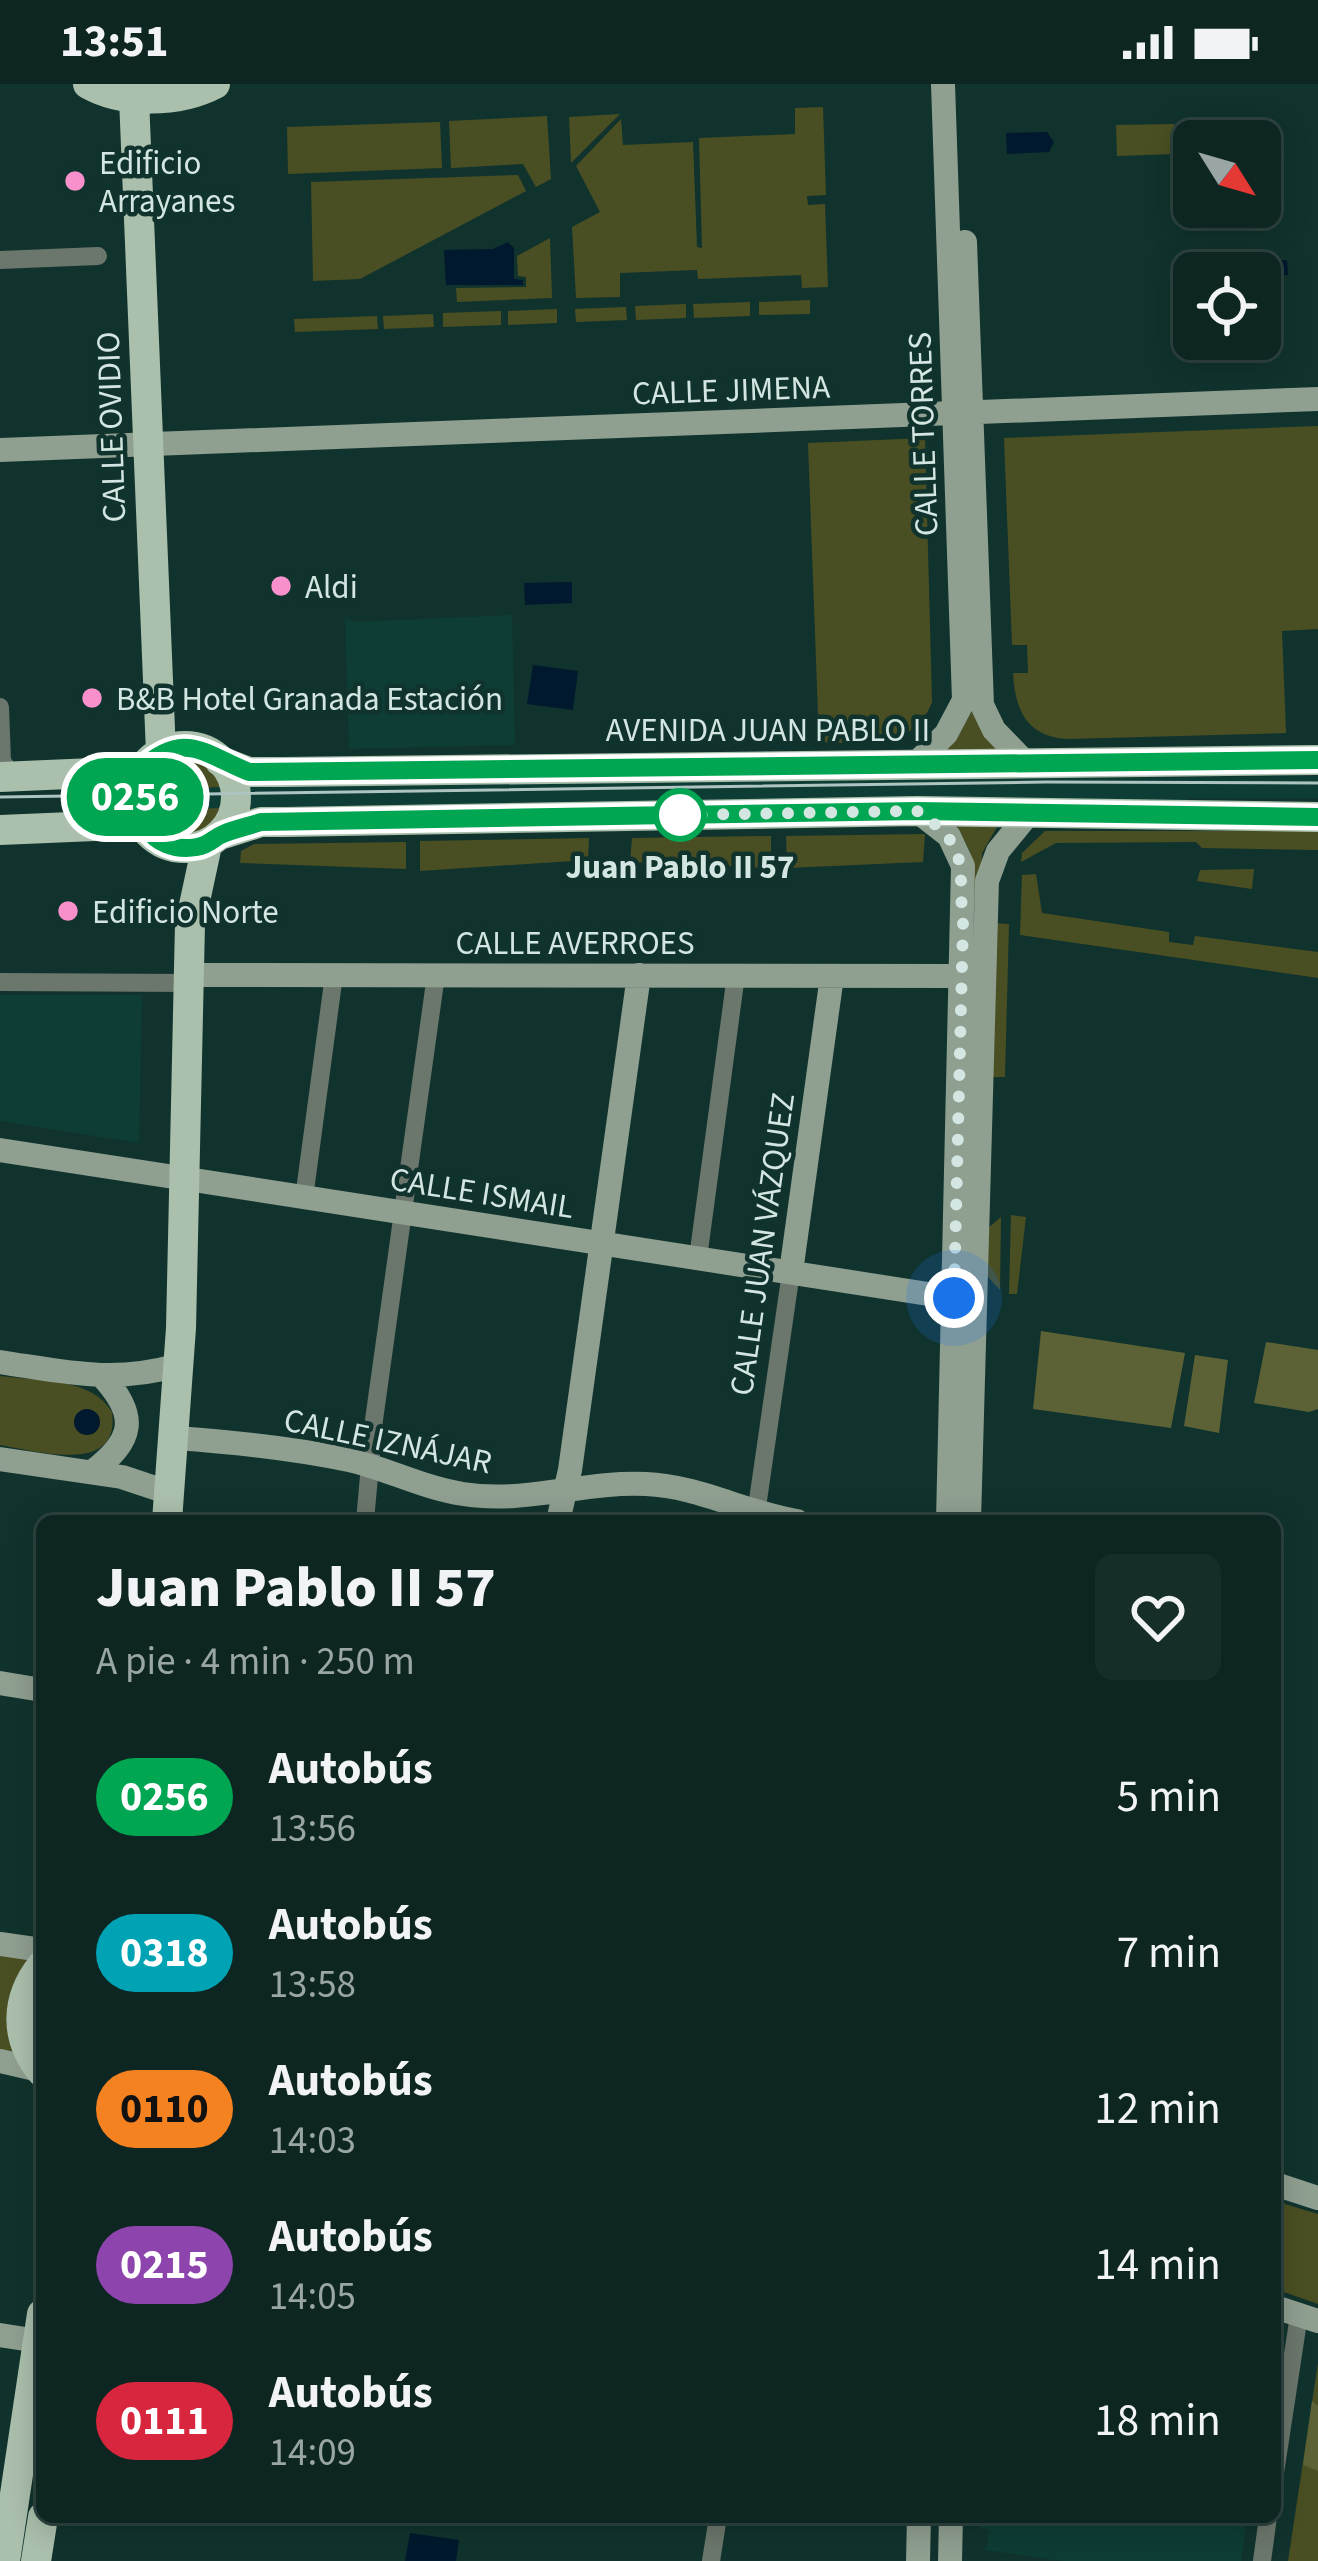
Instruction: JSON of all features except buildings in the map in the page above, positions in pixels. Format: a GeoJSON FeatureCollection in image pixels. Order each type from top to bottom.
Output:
{"type":"FeatureCollection","features":[{"type":"Feature","properties":{"kind":"main road"},"geometry":{"type":"LineString","coordinates":[[88,84],[112,96],[134,98],[191,94],[215,84]]}},
{"type":"Feature","properties":{"kind":"main road","name":"CALLE OVIDIO"},"geometry":{"type":"LineString","coordinates":[[134,98],[146,443],[150,762]]}},
{"type":"Feature","properties":{"kind":"main road"},"geometry":{"type":"LineString","coordinates":[[6,777],[150,762],[191,746],[220,760],[236,792],[234,813],[214,840],[190,924],[179,1365],[168,1507]]}},
{"type":"Feature","properties":{"kind":"main road","name":"AVENIDA JUAN PABLO II"},"geometry":{"type":"LineString","coordinates":[[220,760],[249,772],[1318,760]]}},
{"type":"Feature","properties":{"kind":"main road"},"geometry":{"type":"LineString","coordinates":[[150,762],[135,805],[142,824],[169,847],[190,924]]}},
{"type":"Feature","properties":{"kind":"main road"},"geometry":{"type":"LineString","coordinates":[[169,847],[214,840],[261,822],[917,811],[1318,817]]}},
{"type":"Feature","properties":{"kind":"main road"},"geometry":{"type":"LineString","coordinates":[[0,830],[142,824]]}},
{"type":"Feature","properties":{"kind":"main road"},"geometry":{"type":"LineString","coordinates":[[36,1973],[27,1985],[20,2026],[25,2049],[36,2064]]}},
{"type":"Feature","properties":{"kind":"main road"},"geometry":{"type":"LineString","coordinates":[[5,2561],[36,2354]]}},
{"type":"Feature","properties":{"kind":"main road"},"geometry":{"type":"LineString","coordinates":[[36,2561],[42,2523]]}},
{"type":"Feature","properties":{"kind":"street","name":"CALLE TORRES"},"geometry":{"type":"LineString","coordinates":[[943,84],[982,705],[994,730],[1026,764]]}},
{"type":"Feature","properties":{"kind":"street","name":"CALLE TORRES"},"geometry":{"type":"LineString","coordinates":[[914,764],[946,734],[964,700],[958,84]]}},
{"type":"Feature","properties":{"kind":"street"},"geometry":{"type":"LineString","coordinates":[[0,260],[98,256]]}},
{"type":"Feature","properties":{"kind":"street","name":"CALLE JIMENA"},"geometry":{"type":"LineString","coordinates":[[0,450],[1318,400]]}},
{"type":"Feature","properties":{"kind":"street"},"geometry":{"type":"LineString","coordinates":[[0,707],[6,777]]}},
{"type":"Feature","properties":{"kind":"street"},"geometry":{"type":"LineString","coordinates":[[917,811],[949,836],[963,866],[948,1515]]}},
{"type":"Feature","properties":{"kind":"street"},"geometry":{"type":"LineString","coordinates":[[969,1515],[987,881],[998,851],[1030,812]]}},
{"type":"Feature","properties":{"kind":"street"},"geometry":{"type":"LineString","coordinates":[[304,1198],[334,975]]}},
{"type":"Feature","properties":{"kind":"street","name":"CALLE AVERROES"},"geometry":{"type":"LineString","coordinates":[[0,982],[334,975],[961,976]]}},
{"type":"Feature","properties":{"kind":"street"},"geometry":{"type":"LineString","coordinates":[[366,1515],[436,975]]}},
{"type":"Feature","properties":{"kind":"street"},"geometry":{"type":"LineString","coordinates":[[559,1515],[639,975]]}},
{"type":"Feature","properties":{"kind":"street"},"geometry":{"type":"LineString","coordinates":[[698,1258],[736,975]]}},
{"type":"Feature","properties":{"kind":"street","name":"CALLE JUAN VÁZQUEZ"},"geometry":{"type":"LineString","coordinates":[[755,1515],[832,976]]}},
{"type":"Feature","properties":{"kind":"street","name":"CALLE ISMAIL"},"geometry":{"type":"LineString","coordinates":[[0,1150],[954,1298]]}},
{"type":"Feature","properties":{"kind":"street"},"geometry":{"type":"LineString","coordinates":[[0,1362],[137,1377],[179,1365]]}},
{"type":"Feature","properties":{"kind":"street"},"geometry":{"type":"LineString","coordinates":[[92,1472],[124,1442],[128,1427],[119,1395],[102,1376]]}},
{"type":"Feature","properties":{"kind":"street","name":"CALLE IZNÁJAR"},"geometry":{"type":"LineString","coordinates":[[175,1438],[238,1443],[370,1466],[428,1487],[501,1498],[648,1484],[706,1496],[748,1515]]}},
{"type":"Feature","properties":{"kind":"street"},"geometry":{"type":"LineString","coordinates":[[0,1459],[122,1477],[168,1507]]}},
{"type":"Feature","properties":{"kind":"street"},"geometry":{"type":"LineString","coordinates":[[0,1683],[36,1689]]}},
{"type":"Feature","properties":{"kind":"street"},"geometry":{"type":"LineString","coordinates":[[0,1944],[36,1949]]}},
{"type":"Feature","properties":{"kind":"street"},"geometry":{"type":"LineString","coordinates":[[0,2061],[36,2070]]}},
{"type":"Feature","properties":{"kind":"street"},"geometry":{"type":"LineString","coordinates":[[1281,2186],[1318,2198]]}},
{"type":"Feature","properties":{"kind":"street"},"geometry":{"type":"LineString","coordinates":[[1281,2430],[1297,2314]]}},
{"type":"Feature","properties":{"kind":"street"},"geometry":{"type":"LineString","coordinates":[[0,2336],[36,2328]]}},
{"type":"Feature","properties":{"kind":"street"},"geometry":{"type":"LineString","coordinates":[[711,2561],[717,2523]]}},
{"type":"Feature","properties":{"kind":"street"},"geometry":{"type":"LineString","coordinates":[[919,2561],[920,2523]]}},
{"type":"Feature","properties":{"kind":"street"},"geometry":{"type":"LineString","coordinates":[[950,2561],[951,2523]]}},
{"type":"Feature","properties":{"kind":"street"},"geometry":{"type":"LineString","coordinates":[[1262,2561],[1267,2523]]}},
{"type":"Feature","properties":{"kind":"shaded area"},"geometry":{"type":"Polygon","coordinates":[[[1047,132],[1054,142],[1049,152],[1007,154],[1006,133],[1047,132]]]}},
{"type":"Feature","properties":{"kind":"shaded area"},"geometry":{"type":"Polygon","coordinates":[[[508,242],[514,248],[514,279],[523,280],[523,285],[446,285],[444,250],[493,249],[508,242]]]}},
{"type":"Feature","properties":{"kind":"shaded area"},"geometry":{"type":"Polygon","coordinates":[[[1281,260],[1287,260],[1288,275],[1281,275],[1281,260]]]}},
{"type":"Feature","properties":{"kind":"shaded area"},"geometry":{"type":"Polygon","coordinates":[[[572,582],[572,603],[525,605],[524,583],[572,582]]]}},
{"type":"Feature","properties":{"kind":"shaded area"},"geometry":{"type":"Polygon","coordinates":[[[512,615],[515,745],[349,749],[345,618],[355,622],[512,615]]]}},
{"type":"Feature","properties":{"kind":"shaded area"},"geometry":{"type":"Polygon","coordinates":[[[533,665],[578,671],[573,710],[527,704],[533,665]]]}},
{"type":"Feature","properties":{"kind":"shaded area"},"geometry":{"type":"Polygon","coordinates":[[[1318,776],[1318,798],[1189,798],[1188,808],[151,810],[149,799],[150,789],[253,785],[1318,776]]]}},
{"type":"Feature","properties":{"kind":"shaded area"},"geometry":{"type":"Polygon","coordinates":[[[0,995],[142,995],[139,1143],[0,1121],[0,995]]]}},
{"type":"Feature","properties":{"kind":"shaded area"},"geometry":{"type":"Polygon","coordinates":[[[87,1409],[100,1422],[87,1435],[74,1422],[87,1409]]]}},
{"type":"Feature","properties":{"kind":"shaded area"},"geometry":{"type":"Polygon","coordinates":[[[980,2523],[1246,2523],[1241,2561],[1064,2561],[986,2550],[989,2530],[980,2528],[980,2523]]]}},
{"type":"Feature","properties":{"kind":"shaded area"},"geometry":{"type":"Polygon","coordinates":[[[410,2533],[459,2540],[456,2561],[405,2561],[410,2533]]]}},
{"type":"Feature","properties":{"kind":"green space"},"geometry":{"type":"Polygon","coordinates":[[[823,107],[826,195],[807,196],[808,205],[825,204],[828,287],[802,288],[801,275],[698,279],[697,270],[620,273],[620,297],[576,298],[572,227],[600,212],[576,166],[621,119],[623,145],[693,142],[697,247],[702,248],[699,138],[795,134],[795,108],[823,107]]]}},
{"type":"Feature","properties":{"kind":"green space"},"geometry":{"type":"Polygon","coordinates":[[[620,114],[571,163],[569,117],[620,114]]]}},
{"type":"Feature","properties":{"kind":"green space"},"geometry":{"type":"Polygon","coordinates":[[[547,116],[551,179],[536,187],[523,164],[451,168],[449,121],[547,116]]]}},
{"type":"Feature","properties":{"kind":"green space"},"geometry":{"type":"Polygon","coordinates":[[[440,122],[442,168],[288,174],[287,127],[440,122]]]}},
{"type":"Feature","properties":{"kind":"green space"},"geometry":{"type":"Polygon","coordinates":[[[1173,124],[1173,154],[1117,156],[1116,125],[1173,124]]]}},
{"type":"Feature","properties":{"kind":"green space"},"geometry":{"type":"Polygon","coordinates":[[[518,175],[526,191],[360,279],[313,281],[311,182],[518,175]]]}},
{"type":"Feature","properties":{"kind":"green space"},"geometry":{"type":"Polygon","coordinates":[[[550,238],[552,298],[457,302],[456,288],[526,287],[526,277],[518,276],[517,256],[550,238]]]}},
{"type":"Feature","properties":{"kind":"green space"},"geometry":{"type":"Polygon","coordinates":[[[810,300],[810,314],[759,315],[759,302],[810,300]]]}},
{"type":"Feature","properties":{"kind":"green space"},"geometry":{"type":"Polygon","coordinates":[[[750,302],[750,316],[694,318],[693,304],[750,302]]]}},
{"type":"Feature","properties":{"kind":"green space"},"geometry":{"type":"Polygon","coordinates":[[[686,304],[686,318],[636,320],[635,306],[686,304]]]}},
{"type":"Feature","properties":{"kind":"green space"},"geometry":{"type":"Polygon","coordinates":[[[626,307],[627,320],[576,322],[575,309],[626,307]]]}},
{"type":"Feature","properties":{"kind":"green space"},"geometry":{"type":"Polygon","coordinates":[[[557,309],[557,323],[508,325],[508,311],[557,309]]]}},
{"type":"Feature","properties":{"kind":"green space"},"geometry":{"type":"Polygon","coordinates":[[[501,311],[501,325],[443,327],[443,313],[501,311]]]}},
{"type":"Feature","properties":{"kind":"green space"},"geometry":{"type":"Polygon","coordinates":[[[433,314],[434,327],[384,329],[383,316],[433,314]]]}},
{"type":"Feature","properties":{"kind":"green space"},"geometry":{"type":"Polygon","coordinates":[[[377,316],[378,329],[295,332],[294,319],[377,316]]]}},
{"type":"Feature","properties":{"kind":"green space"},"geometry":{"type":"Polygon","coordinates":[[[1318,426],[1318,629],[1282,631],[1286,733],[1068,739],[1033,727],[1020,709],[1014,686],[1013,673],[1028,673],[1027,645],[1012,645],[1004,438],[1318,426]]]}},
{"type":"Feature","properties":{"kind":"green space"},"geometry":{"type":"Polygon","coordinates":[[[925,438],[932,702],[924,718],[900,736],[869,743],[819,742],[808,443],[925,438]]]}},
{"type":"Feature","properties":{"kind":"green space"},"geometry":{"type":"Polygon","coordinates":[[[972,711],[1004,753],[941,754],[956,739],[972,711]]]}},
{"type":"Feature","properties":{"kind":"green space"},"geometry":{"type":"Polygon","coordinates":[[[187,760],[210,768],[223,787],[150,789],[164,768],[187,760]]]}},
{"type":"Feature","properties":{"kind":"green space"},"geometry":{"type":"Polygon","coordinates":[[[223,808],[208,828],[188,834],[168,829],[151,810],[223,808]]]}},
{"type":"Feature","properties":{"kind":"green space"},"geometry":{"type":"Polygon","coordinates":[[[956,823],[998,825],[982,853],[979,906],[970,906],[970,852],[956,823]]]}},
{"type":"Feature","properties":{"kind":"green space"},"geometry":{"type":"Polygon","coordinates":[[[1045,831],[1318,831],[1318,850],[1202,848],[1196,842],[1056,843],[1021,862],[1022,853],[1045,831]]]}},
{"type":"Feature","properties":{"kind":"green space"},"geometry":{"type":"Polygon","coordinates":[[[925,834],[923,862],[787,868],[786,836],[925,834]]]}},
{"type":"Feature","properties":{"kind":"green space"},"geometry":{"type":"Polygon","coordinates":[[[771,836],[771,868],[630,862],[632,838],[771,836]]]}},
{"type":"Feature","properties":{"kind":"green space"},"geometry":{"type":"Polygon","coordinates":[[[589,838],[588,860],[420,871],[420,841],[589,838]]]}},
{"type":"Feature","properties":{"kind":"green space"},"geometry":{"type":"Polygon","coordinates":[[[406,842],[406,869],[240,863],[241,851],[254,844],[406,842]]]}},
{"type":"Feature","properties":{"kind":"green space"},"geometry":{"type":"Polygon","coordinates":[[[1254,869],[1252,889],[1197,881],[1200,870],[1254,869]]]}},
{"type":"Feature","properties":{"kind":"green space"},"geometry":{"type":"Polygon","coordinates":[[[1036,874],[1042,913],[1169,932],[1169,942],[1193,945],[1195,936],[1318,952],[1318,978],[1020,935],[1022,875],[1036,874]]]}},
{"type":"Feature","properties":{"kind":"green space"},"geometry":{"type":"Polygon","coordinates":[[[994,923],[1009,924],[1005,1077],[990,1077],[994,923]]]}},
{"type":"Feature","properties":{"kind":"green space"},"geometry":{"type":"Polygon","coordinates":[[[1011,1215],[1026,1217],[1017,1294],[1009,1294],[1011,1215]]]}},
{"type":"Feature","properties":{"kind":"green space"},"geometry":{"type":"Polygon","coordinates":[[[1001,1217],[1000,1290],[987,1276],[988,1228],[1001,1217]]]}},
{"type":"Feature","properties":{"kind":"green space"},"geometry":{"type":"Polygon","coordinates":[[[1041,1331],[1185,1353],[1171,1428],[1033,1409],[1041,1331]]]}},
{"type":"Feature","properties":{"kind":"green space"},"geometry":{"type":"Polygon","coordinates":[[[1266,1342],[1318,1350],[1318,1409],[1309,1412],[1254,1403],[1266,1342]]]}},
{"type":"Feature","properties":{"kind":"green space"},"geometry":{"type":"Polygon","coordinates":[[[1195,1355],[1228,1360],[1219,1433],[1184,1426],[1195,1355]]]}},
{"type":"Feature","properties":{"kind":"green space"},"geometry":{"type":"Polygon","coordinates":[[[0,1376],[62,1383],[91,1392],[112,1412],[111,1432],[103,1445],[73,1455],[0,1445],[0,1376]]]}},
{"type":"Feature","properties":{"kind":"green space"},"geometry":{"type":"Polygon","coordinates":[[[0,1951],[33,1956],[20,2056],[0,2053],[0,1951]]]}},
{"type":"Feature","properties":{"kind":"green space"},"geometry":{"type":"Polygon","coordinates":[[[1281,2203],[1318,2214],[1318,2304],[1281,2291],[1281,2203]]]}},
{"type":"Feature","properties":{"kind":"green space"},"geometry":{"type":"Polygon","coordinates":[[[1318,2363],[1318,2561],[1288,2561],[1318,2363]]]}},
{"type":"Feature","properties":{"kind":"green space"},"geometry":{"type":"Polygon","coordinates":[[[1312,2401],[1318,2406],[1318,2471],[1303,2465],[1312,2401]]]}},
{"type":"Feature","properties":{"kind":"tram line"},"geometry":{"type":"LineString","coordinates":[[0,797],[1046,782],[1318,783]]}},
{"type":"Feature","properties":{"kind":"bus line","name":"0256"},"geometry":{"type":"LineString","coordinates":[[1318,760],[249,772],[191,746],[161,753],[139,771],[135,783],[142,824],[169,847],[184,848],[208,845],[220,835],[261,822],[917,811],[1318,817]]}},
{"type":"Feature","properties":{"kind":"place","name":"Edificio Arrayanes"},"geometry":{"type":"Point","coordinates":[75,181]}},
{"type":"Feature","properties":{"kind":"place","name":"Aldi"},"geometry":{"type":"Point","coordinates":[281,586]}},
{"type":"Feature","properties":{"kind":"place","name":"B&B Hotel Granada Estación"},"geometry":{"type":"Point","coordinates":[92,698]}},
{"type":"Feature","properties":{"kind":"place","name":"Juan Pablo II 57"},"geometry":{"type":"Point","coordinates":[680,815]}},
{"type":"Feature","properties":{"kind":"place","name":"Edificio Norte"},"geometry":{"type":"Point","coordinates":[68,911]}},
{"type":"Feature","properties":{"kind":"route"},"geometry":{"type":"LineString","coordinates":[[680,815],[917,811],[943,828],[958,849],[963,866],[963,924],[954,1298]]}}]}
